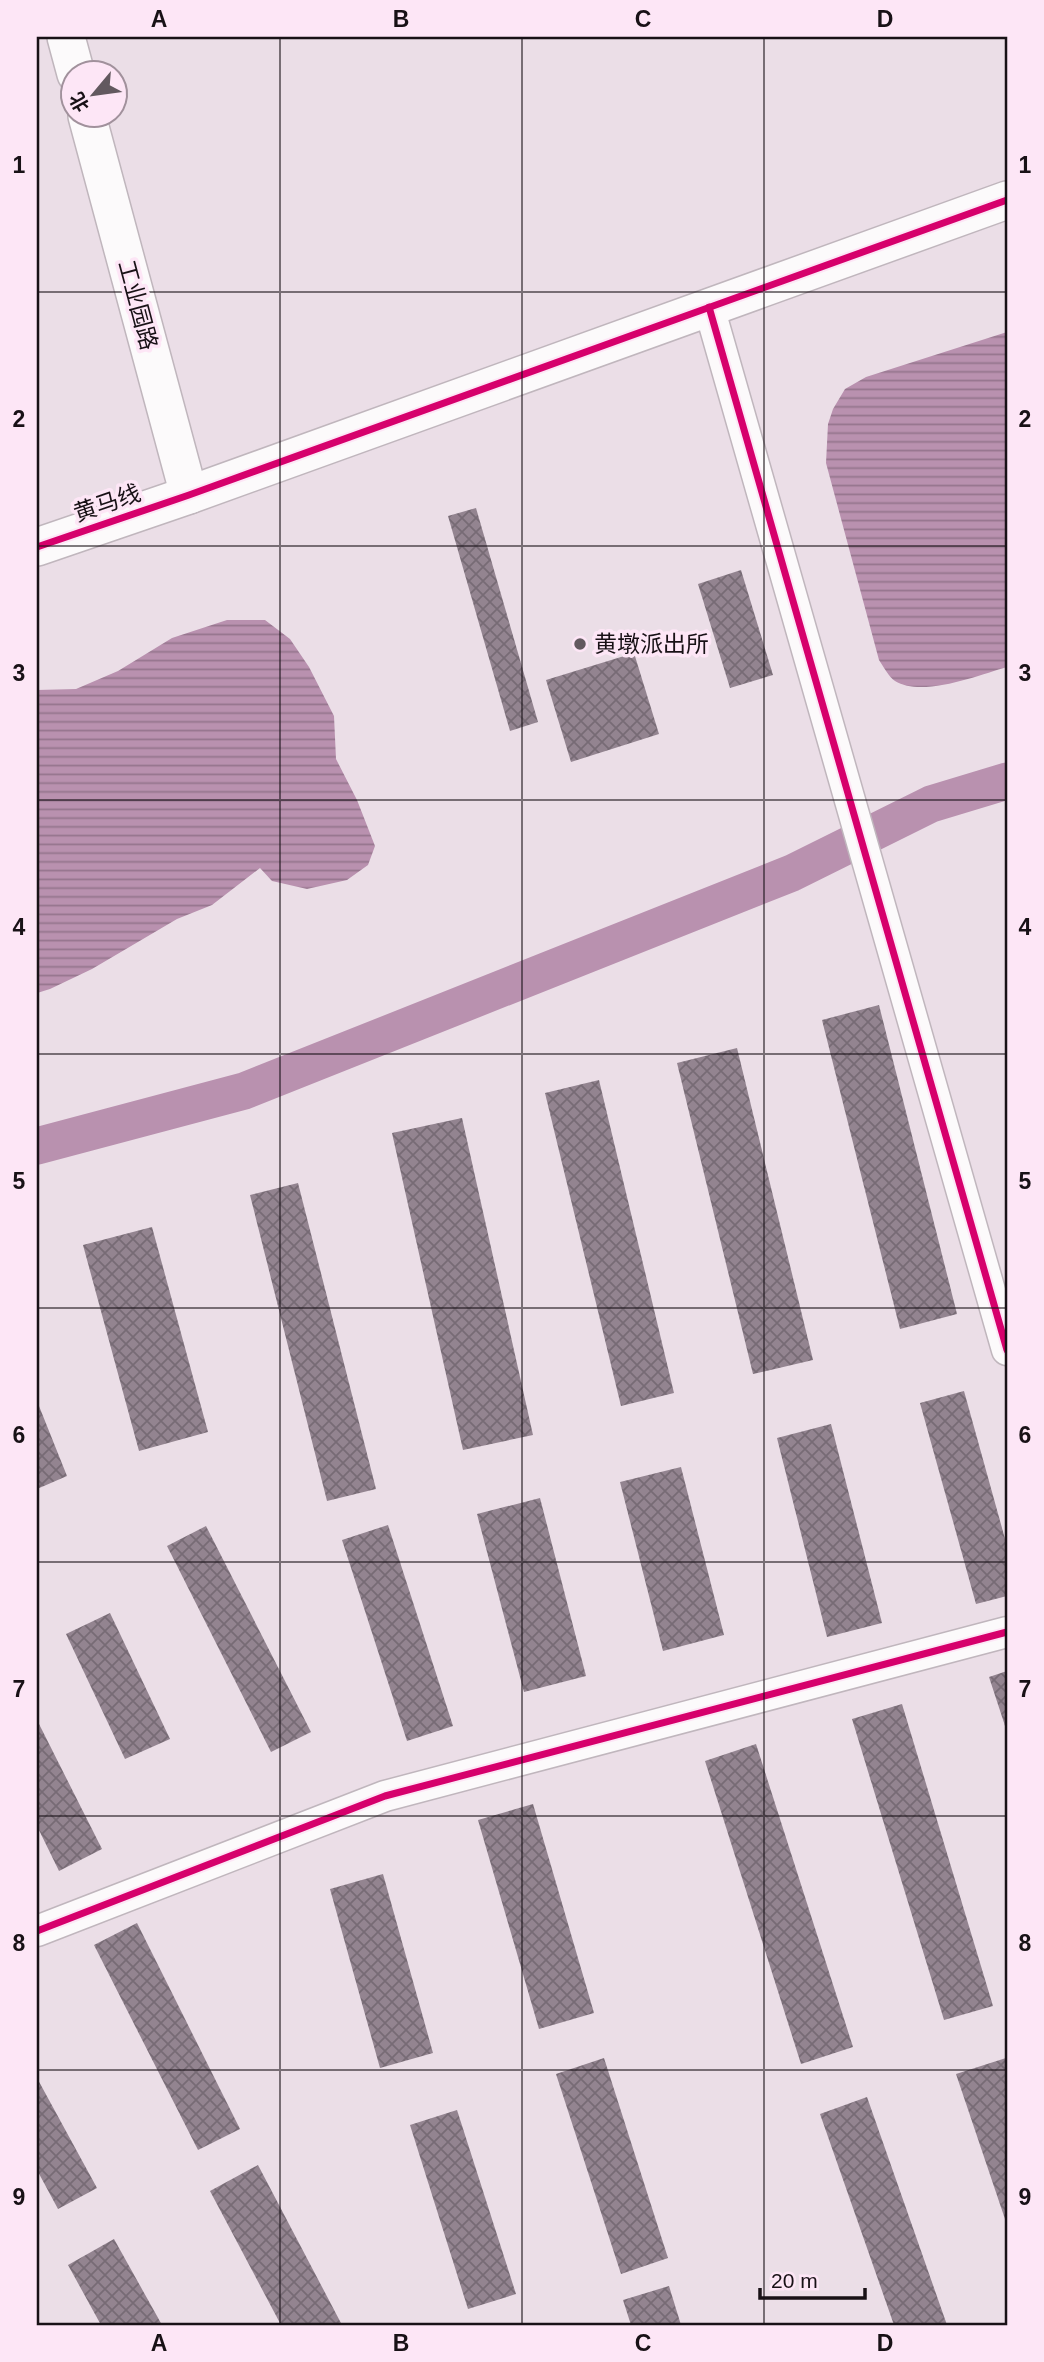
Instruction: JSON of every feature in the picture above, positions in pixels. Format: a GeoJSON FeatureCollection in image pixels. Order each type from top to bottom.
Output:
{"type":"FeatureCollection","features":[{"type":"Feature","properties":{"kind":"street"},"geometry":{"type":"LineString","coordinates":[[66,37],[72,60]]}},
{"type":"Feature","properties":{"kind":"street","name":"工业园路"},"geometry":{"type":"LineString","coordinates":[[91,130],[189,495]]}},
{"type":"Feature","properties":{"kind":"street","name":"黄马线"},"geometry":{"type":"LineString","coordinates":[[37,547],[189,495],[1007,200]]}},
{"type":"Feature","properties":{"kind":"street"},"geometry":{"type":"LineString","coordinates":[[709,307],[1007,1350]]}},
{"type":"Feature","properties":{"kind":"street"},"geometry":{"type":"LineString","coordinates":[[37,1931],[385,1796],[1007,1632]]}},
{"type":"Feature","properties":{"kind":"shaded area"},"geometry":{"type":"Polygon","coordinates":[[[1007,332],[1007,667],[951,683],[906,686],[895,681],[879,660],[826,463],[828,424],[845,389],[866,377],[1007,332]]]}},
{"type":"Feature","properties":{"kind":"shaded area"},"geometry":{"type":"Polygon","coordinates":[[[227,620],[265,620],[290,639],[309,667],[334,716],[336,759],[357,800],[375,846],[368,865],[347,880],[307,889],[272,881],[260,868],[212,905],[177,919],[92,969],[37,993],[37,690],[76,689],[118,671],[172,638],[227,620]]]}},
{"type":"Feature","properties":{"kind":"building"},"geometry":{"type":"Polygon","coordinates":[[[476,508],[538,722],[510,731],[448,516],[476,508]]]}},
{"type":"Feature","properties":{"kind":"building"},"geometry":{"type":"Polygon","coordinates":[[[741,570],[773,675],[730,688],[698,584],[741,570]]]}},
{"type":"Feature","properties":{"kind":"building"},"geometry":{"type":"Polygon","coordinates":[[[634,653],[659,734],[571,762],[546,680],[634,653]]]}},
{"type":"Feature","properties":{"kind":"building"},"geometry":{"type":"Polygon","coordinates":[[[879,1005],[957,1314],[900,1329],[822,1020],[879,1005]]]}},
{"type":"Feature","properties":{"kind":"building"},"geometry":{"type":"Polygon","coordinates":[[[737,1048],[813,1360],[753,1374],[677,1063],[737,1048]]]}},
{"type":"Feature","properties":{"kind":"building"},"geometry":{"type":"Polygon","coordinates":[[[599,1080],[674,1393],[621,1406],[545,1093],[599,1080]]]}},
{"type":"Feature","properties":{"kind":"building"},"geometry":{"type":"Polygon","coordinates":[[[462,1118],[533,1435],[463,1450],[392,1133],[462,1118]]]}},
{"type":"Feature","properties":{"kind":"building"},"geometry":{"type":"Polygon","coordinates":[[[298,1183],[376,1489],[327,1501],[250,1195],[298,1183]]]}},
{"type":"Feature","properties":{"kind":"building"},"geometry":{"type":"Polygon","coordinates":[[[152,1227],[208,1432],[139,1451],[83,1245],[152,1227]]]}},
{"type":"Feature","properties":{"kind":"building"},"geometry":{"type":"Polygon","coordinates":[[[964,1391],[1007,1546],[1007,1596],[976,1604],[920,1403],[964,1391]]]}},
{"type":"Feature","properties":{"kind":"building"},"geometry":{"type":"Polygon","coordinates":[[[37,1401],[67,1476],[37,1489],[37,1401]]]}},
{"type":"Feature","properties":{"kind":"building"},"geometry":{"type":"Polygon","coordinates":[[[831,1424],[882,1623],[827,1637],[777,1438],[831,1424]]]}},
{"type":"Feature","properties":{"kind":"building"},"geometry":{"type":"Polygon","coordinates":[[[681,1467],[724,1635],[663,1651],[620,1482],[681,1467]]]}},
{"type":"Feature","properties":{"kind":"building"},"geometry":{"type":"Polygon","coordinates":[[[540,1498],[586,1676],[524,1692],[477,1514],[540,1498]]]}},
{"type":"Feature","properties":{"kind":"building"},"geometry":{"type":"Polygon","coordinates":[[[388,1525],[453,1726],[407,1741],[342,1540],[388,1525]]]}},
{"type":"Feature","properties":{"kind":"building"},"geometry":{"type":"Polygon","coordinates":[[[206,1526],[311,1732],[271,1752],[167,1546],[206,1526]]]}},
{"type":"Feature","properties":{"kind":"building"},"geometry":{"type":"Polygon","coordinates":[[[110,1613],[170,1739],[125,1759],[66,1634],[110,1613]]]}},
{"type":"Feature","properties":{"kind":"building"},"geometry":{"type":"Polygon","coordinates":[[[1007,1671],[1007,1732],[989,1677],[1007,1671]]]}},
{"type":"Feature","properties":{"kind":"building"},"geometry":{"type":"Polygon","coordinates":[[[902,1704],[993,2006],[944,2020],[852,1719],[902,1704]]]}},
{"type":"Feature","properties":{"kind":"building"},"geometry":{"type":"Polygon","coordinates":[[[37,1720],[102,1849],[59,1871],[37,1826],[37,1720]]]}},
{"type":"Feature","properties":{"kind":"building"},"geometry":{"type":"Polygon","coordinates":[[[756,1744],[853,2047],[801,2064],[705,1761],[756,1744]]]}},
{"type":"Feature","properties":{"kind":"building"},"geometry":{"type":"Polygon","coordinates":[[[533,1804],[594,2013],[539,2029],[478,1820],[533,1804]]]}},
{"type":"Feature","properties":{"kind":"building"},"geometry":{"type":"Polygon","coordinates":[[[383,1874],[433,2053],[380,2068],[330,1889],[383,1874]]]}},
{"type":"Feature","properties":{"kind":"building"},"geometry":{"type":"Polygon","coordinates":[[[137,1923],[240,2129],[198,2150],[94,1945],[137,1923]]]}},
{"type":"Feature","properties":{"kind":"building"},"geometry":{"type":"Polygon","coordinates":[[[604,2058],[668,2258],[621,2274],[556,2074],[604,2058]]]}},
{"type":"Feature","properties":{"kind":"building"},"geometry":{"type":"Polygon","coordinates":[[[1006,2058],[1007,2062],[1007,2225],[956,2074],[1006,2058]]]}},
{"type":"Feature","properties":{"kind":"building"},"geometry":{"type":"Polygon","coordinates":[[[37,2078],[97,2188],[58,2209],[37,2170],[37,2078]]]}},
{"type":"Feature","properties":{"kind":"building"},"geometry":{"type":"Polygon","coordinates":[[[867,2097],[947,2325],[894,2325],[820,2114],[867,2097]]]}},
{"type":"Feature","properties":{"kind":"building"},"geometry":{"type":"Polygon","coordinates":[[[457,2110],[516,2294],[468,2309],[410,2125],[457,2110]]]}},
{"type":"Feature","properties":{"kind":"building"},"geometry":{"type":"Polygon","coordinates":[[[258,2165],[342,2325],[281,2325],[210,2191],[258,2165]]]}},
{"type":"Feature","properties":{"kind":"building"},"geometry":{"type":"Polygon","coordinates":[[[114,2239],[162,2325],[101,2325],[68,2265],[114,2239]]]}},
{"type":"Feature","properties":{"kind":"building"},"geometry":{"type":"Polygon","coordinates":[[[669,2286],[681,2325],[631,2325],[623,2300],[669,2286]]]}},
{"type":"Feature","properties":{"kind":"waterway"},"geometry":{"type":"LineString","coordinates":[[37,1146],[244,1091],[792,873],[931,804],[1007,781]]}},
{"type":"Feature","properties":{"kind":"cycle path"},"geometry":{"type":"LineString","coordinates":[[37,547],[189,495],[1007,200]]}},
{"type":"Feature","properties":{"kind":"cycle path"},"geometry":{"type":"LineString","coordinates":[[709,307],[1007,1350]]}},
{"type":"Feature","properties":{"kind":"cycle path"},"geometry":{"type":"LineString","coordinates":[[37,1931],[385,1796],[1007,1632]]}},
{"type":"Feature","properties":{"kind":"place","name":"黄墩派出所"},"geometry":{"type":"Point","coordinates":[580,644]}}]}
